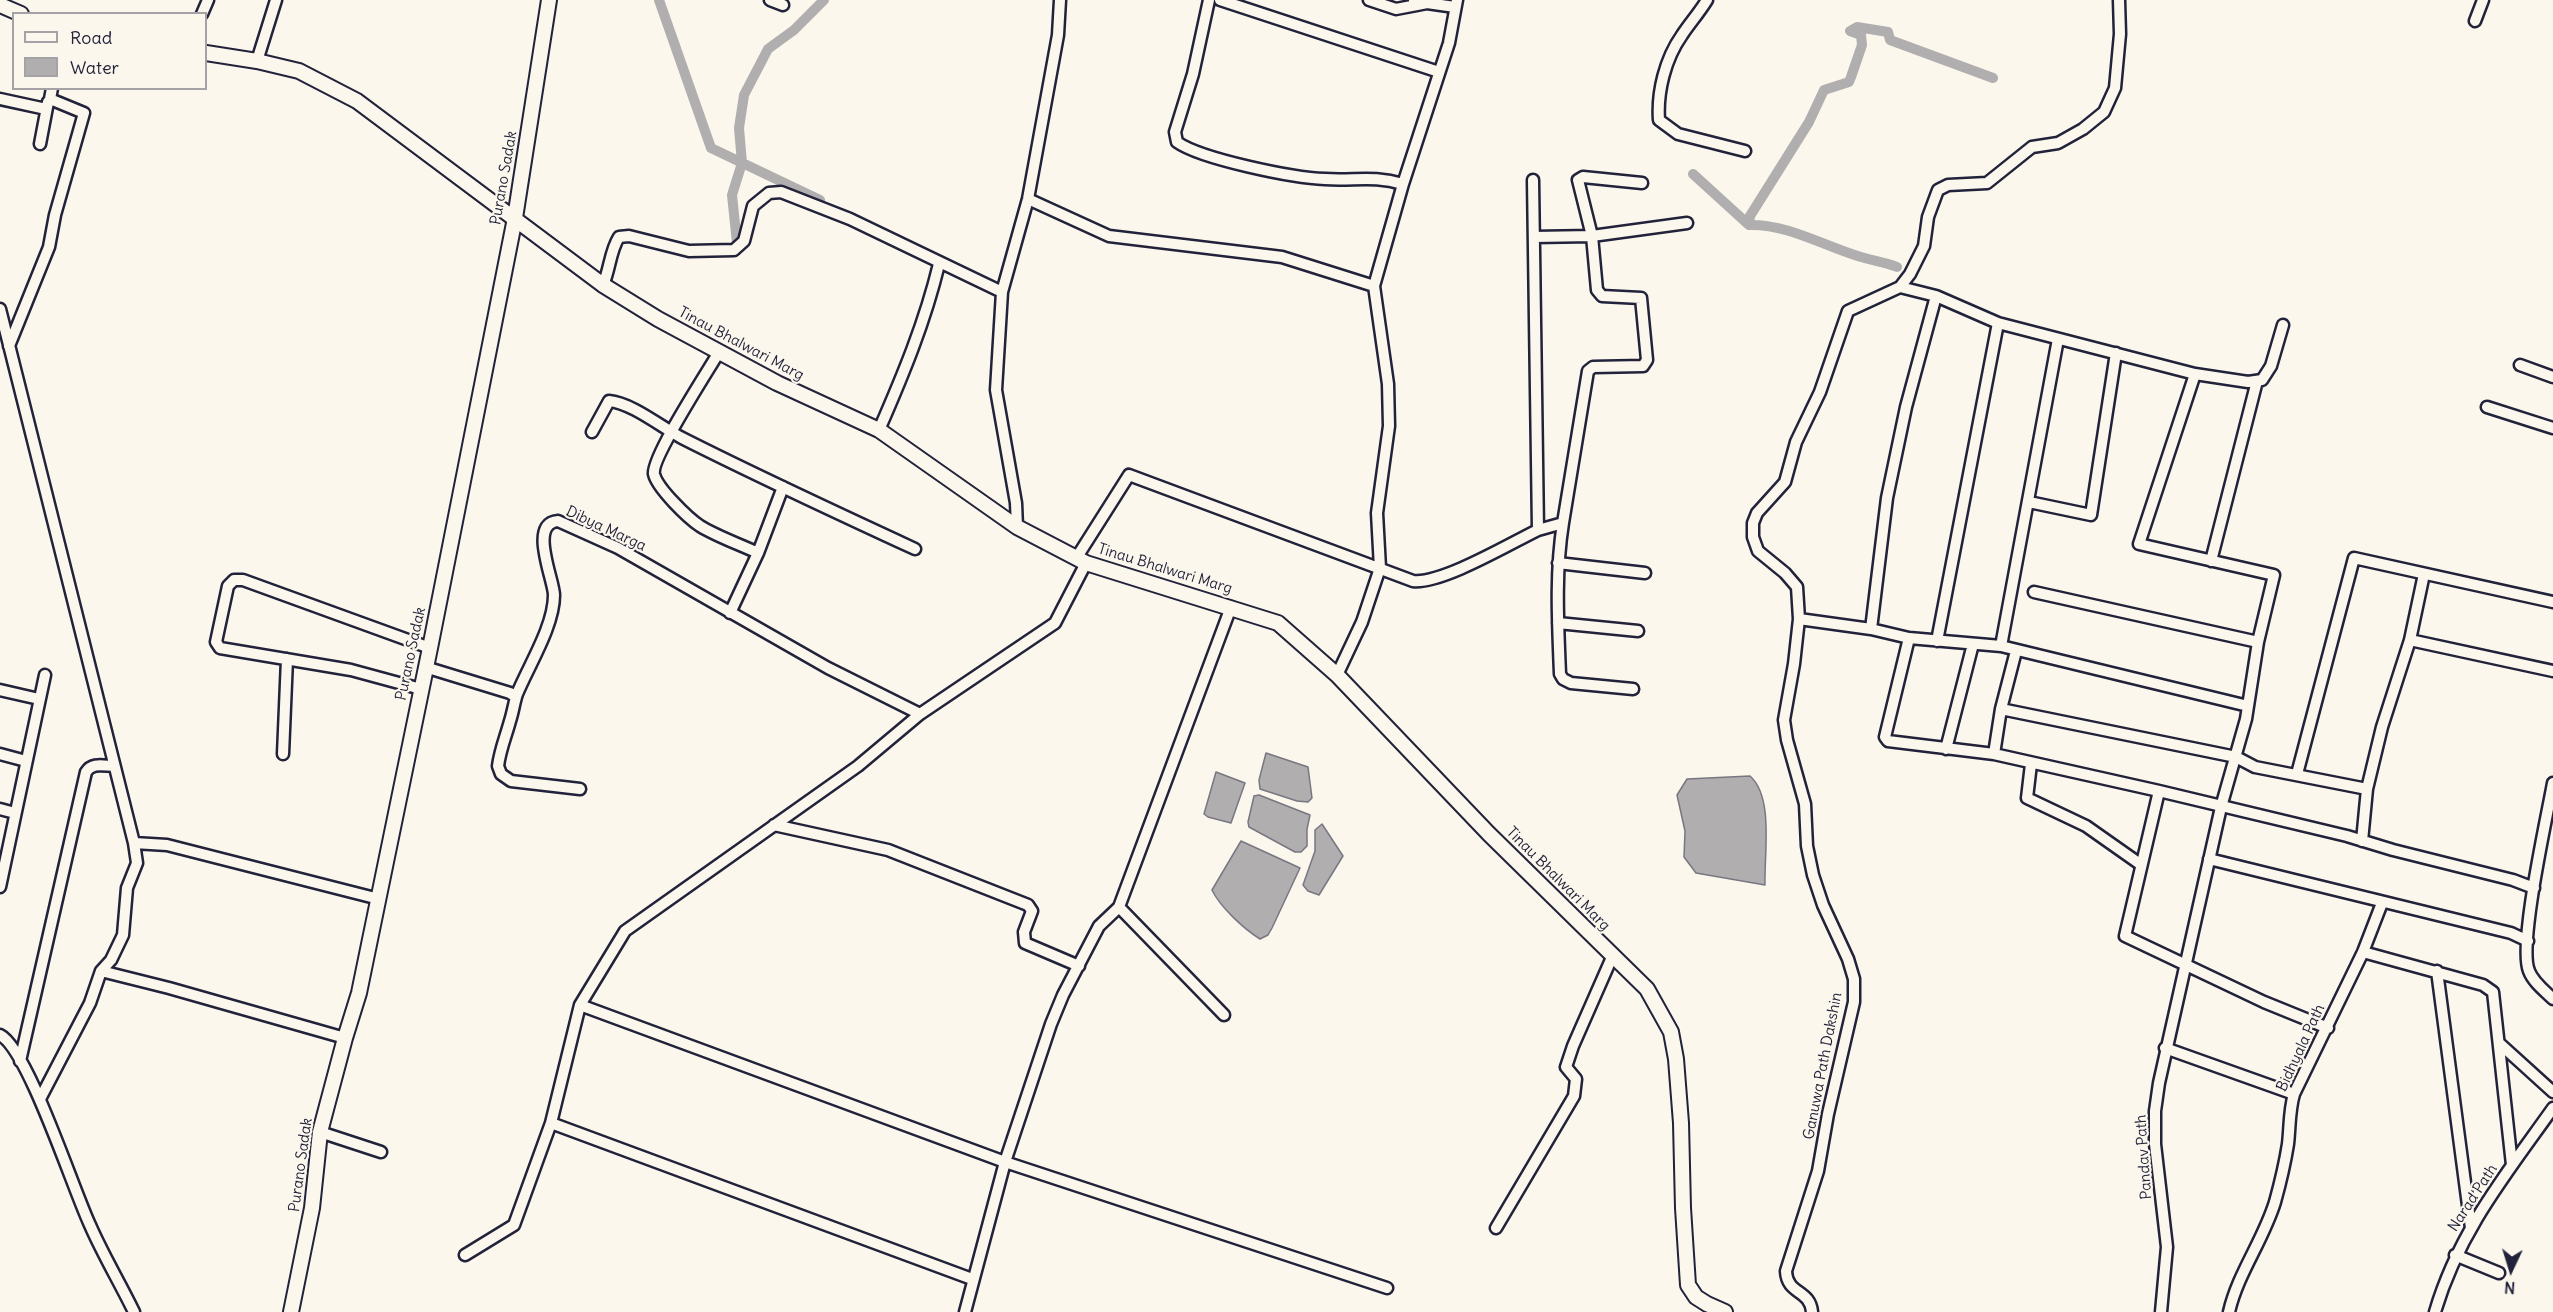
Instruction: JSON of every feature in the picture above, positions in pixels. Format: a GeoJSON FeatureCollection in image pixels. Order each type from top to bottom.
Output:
{"type":"FeatureCollection","features":[{"type":"Feature","properties":{"kind":"street"},"geometry":{"type":"LineString","coordinates":[[257,61],[276,0]]}},
{"type":"Feature","properties":{"kind":"street","name":"Purano Sadak"},"geometry":{"type":"LineString","coordinates":[[291,1312],[312,1208],[320,1132],[359,993],[430,648],[514,218],[549,0]]}},
{"type":"Feature","properties":{"kind":"street"},"geometry":{"type":"LineString","coordinates":[[770,0],[783,5]]}},
{"type":"Feature","properties":{"kind":"street"},"geometry":{"type":"LineString","coordinates":[[1017,527],[1016,503],[996,390],[1002,292],[1028,199],[1058,35],[1060,0]]}},
{"type":"Feature","properties":{"kind":"street"},"geometry":{"type":"LineString","coordinates":[[1209,0],[1193,74],[1175,132],[1177,141],[1214,156],[1296,177],[1335,180],[1373,177],[1403,184]]}},
{"type":"Feature","properties":{"kind":"street"},"geometry":{"type":"LineString","coordinates":[[1220,0],[1439,72]]}},
{"type":"Feature","properties":{"kind":"street"},"geometry":{"type":"LineString","coordinates":[[1337,675],[1362,622],[1380,568],[1377,513],[1389,426],[1388,384],[1374,286],[1403,184],[1449,43],[1456,4],[1416,3],[1396,9],[1369,0]]}},
{"type":"Feature","properties":{"kind":"street"},"geometry":{"type":"LineString","coordinates":[[1707,0],[1680,37],[1671,55],[1658,103],[1659,120],[1678,134],[1745,151]]}},
{"type":"Feature","properties":{"kind":"street"},"geometry":{"type":"LineString","coordinates":[[2120,0],[2120,34],[2115,88],[2104,112],[2083,129],[2058,143],[2032,147],[1987,183],[1948,185],[1938,190],[1928,217],[1927,234],[1920,256],[1900,287],[1936,296],[1998,323],[2195,374],[2248,382],[2262,380],[2271,366],[2283,325]]}},
{"type":"Feature","properties":{"kind":"street"},"geometry":{"type":"LineString","coordinates":[[2475,21],[2483,0]]}},
{"type":"Feature","properties":{"kind":"street"},"geometry":{"type":"LineString","coordinates":[[0,5],[16,12]]}},
{"type":"Feature","properties":{"kind":"street","name":"Tinau Bhalwari Marg"},"geometry":{"type":"LineString","coordinates":[[207,53],[257,61],[299,71],[357,101],[603,285],[777,383],[879,430],[1017,527],[1082,560],[1278,622],[1337,675],[1489,834],[1647,989],[1671,1032],[1681,1123],[1688,1286],[1701,1301],[1725,1312]]}},
{"type":"Feature","properties":{"kind":"street"},"geometry":{"type":"LineString","coordinates":[[0,99],[49,99],[84,113],[55,215],[49,247],[9,346]]}},
{"type":"Feature","properties":{"kind":"street"},"geometry":{"type":"LineString","coordinates":[[40,144],[49,99]]}},
{"type":"Feature","properties":{"kind":"street"},"geometry":{"type":"LineString","coordinates":[[1633,689],[1571,683],[1563,679],[1560,674],[1558,562],[1587,371],[1593,367],[1643,366],[1647,360],[1641,298],[1605,296],[1599,293],[1592,236],[1578,184],[1580,177],[1642,183]]}},
{"type":"Feature","properties":{"kind":"street"},"geometry":{"type":"LineString","coordinates":[[1533,180],[1538,530]]}},
{"type":"Feature","properties":{"kind":"street"},"geometry":{"type":"LineString","coordinates":[[603,285],[609,272],[613,246],[619,237],[628,236],[689,251],[734,250],[744,241],[753,206],[763,197],[775,192],[786,193],[850,219],[939,264],[1002,292]]}},
{"type":"Feature","properties":{"kind":"street"},"geometry":{"type":"LineString","coordinates":[[1028,199],[1109,236],[1282,257],[1374,286]]}},
{"type":"Feature","properties":{"kind":"street"},"geometry":{"type":"LineString","coordinates":[[1534,237],[1592,236],[1687,223]]}},
{"type":"Feature","properties":{"kind":"street"},"geometry":{"type":"LineString","coordinates":[[879,430],[915,347],[939,264]]}},
{"type":"Feature","properties":{"kind":"street","name":"Ganuwa Path Dakshin"},"geometry":{"type":"LineString","coordinates":[[1812,1312],[1809,1300],[1790,1286],[1786,1280],[1786,1271],[1818,1172],[1828,1114],[1854,1002],[1854,979],[1813,875],[1807,846],[1805,804],[1787,740],[1784,720],[1799,618],[1797,587],[1785,573],[1758,552],[1753,537],[1753,523],[1757,513],[1785,482],[1796,442],[1820,392],[1848,311],[1900,287]]}},
{"type":"Feature","properties":{"kind":"street"},"geometry":{"type":"LineString","coordinates":[[1871,629],[1887,498],[1906,407],[1936,296]]}},
{"type":"Feature","properties":{"kind":"street"},"geometry":{"type":"LineString","coordinates":[[0,309],[134,843],[137,863],[127,888],[125,930],[111,960],[101,971],[90,1003],[40,1099]]}},
{"type":"Feature","properties":{"kind":"street"},"geometry":{"type":"LineString","coordinates":[[1937,641],[1998,323]]}},
{"type":"Feature","properties":{"kind":"street"},"geometry":{"type":"LineString","coordinates":[[2001,646],[2058,339]]}},
{"type":"Feature","properties":{"kind":"street"},"geometry":{"type":"LineString","coordinates":[[719,352],[654,467],[658,485],[698,525],[758,553]]}},
{"type":"Feature","properties":{"kind":"street"},"geometry":{"type":"LineString","coordinates":[[2029,502],[2091,515],[2115,353]]}},
{"type":"Feature","properties":{"kind":"street"},"geometry":{"type":"LineString","coordinates":[[2520,365],[2553,377]]}},
{"type":"Feature","properties":{"kind":"street"},"geometry":{"type":"LineString","coordinates":[[2195,374],[2139,544],[2211,561],[2257,381]]}},
{"type":"Feature","properties":{"kind":"street"},"geometry":{"type":"LineString","coordinates":[[592,432],[609,401],[620,402],[672,433],[915,549]]}},
{"type":"Feature","properties":{"kind":"street"},"geometry":{"type":"LineString","coordinates":[[2487,407],[2553,428]]}},
{"type":"Feature","properties":{"kind":"street"},"geometry":{"type":"LineString","coordinates":[[465,1255],[514,1225],[551,1123],[580,1005],[625,931],[858,766],[920,714],[1055,623],[1082,560],[1129,475],[1413,581],[1422,582],[1441,577],[1538,530],[1563,524]]}},
{"type":"Feature","properties":{"kind":"street"},"geometry":{"type":"LineString","coordinates":[[730,612],[758,553],[783,487]]}},
{"type":"Feature","properties":{"kind":"street","name":"Dibya Marga"},"geometry":{"type":"LineString","coordinates":[[580,789],[511,781],[501,774],[498,766],[516,697],[550,619],[554,594],[544,555],[544,538],[553,521],[558,520],[618,548],[828,668],[920,714]]}},
{"type":"Feature","properties":{"kind":"street"},"geometry":{"type":"LineString","coordinates":[[2297,774],[2354,558],[2553,602]]}},
{"type":"Feature","properties":{"kind":"street","name":"Pandav Path"},"geometry":{"type":"LineString","coordinates":[[2161,1312],[2168,1247],[2155,1144],[2155,1111],[2165,1048],[2186,966],[2209,859],[2248,706],[2258,642],[2274,575],[2211,561]]}},
{"type":"Feature","properties":{"kind":"street"},"geometry":{"type":"LineString","coordinates":[[1558,562],[1645,573]]}},
{"type":"Feature","properties":{"kind":"street"},"geometry":{"type":"LineString","coordinates":[[2362,841],[2367,789],[2382,728],[2410,640],[2424,574]]}},
{"type":"Feature","properties":{"kind":"street"},"geometry":{"type":"LineString","coordinates":[[421,688],[351,670],[220,648],[216,642],[228,586],[234,580],[243,580],[430,648]]}},
{"type":"Feature","properties":{"kind":"street"},"geometry":{"type":"LineString","coordinates":[[2034,592],[2258,642]]}},
{"type":"Feature","properties":{"kind":"street"},"geometry":{"type":"LineString","coordinates":[[965,1312],[1005,1162],[1051,1024],[1063,995],[1099,926],[1119,907],[1232,607]]}},
{"type":"Feature","properties":{"kind":"street"},"geometry":{"type":"LineString","coordinates":[[1799,618],[1871,629],[1909,638],[2001,646],[2248,706]]}},
{"type":"Feature","properties":{"kind":"street"},"geometry":{"type":"LineString","coordinates":[[1558,623],[1638,631]]}},
{"type":"Feature","properties":{"kind":"street"},"geometry":{"type":"LineString","coordinates":[[1909,638],[1885,738],[1888,741],[1994,754],[2159,791],[2513,880],[2534,888]]}},
{"type":"Feature","properties":{"kind":"street"},"geometry":{"type":"LineString","coordinates":[[2410,640],[2553,671]]}},
{"type":"Feature","properties":{"kind":"street"},"geometry":{"type":"LineString","coordinates":[[1947,749],[1973,644]]}},
{"type":"Feature","properties":{"kind":"street"},"geometry":{"type":"LineString","coordinates":[[1994,754],[2001,709],[2016,651]]}},
{"type":"Feature","properties":{"kind":"street"},"geometry":{"type":"LineString","coordinates":[[283,754],[287,659]]}},
{"type":"Feature","properties":{"kind":"street"},"geometry":{"type":"LineString","coordinates":[[425,667],[510,693],[516,697]]}},
{"type":"Feature","properties":{"kind":"street"},"geometry":{"type":"LineString","coordinates":[[0,887],[3,859],[45,675]]}},
{"type":"Feature","properties":{"kind":"street"},"geometry":{"type":"LineString","coordinates":[[0,690],[39,699]]}},
{"type":"Feature","properties":{"kind":"street"},"geometry":{"type":"LineString","coordinates":[[2001,709],[2236,757],[2255,767],[2367,789]]}},
{"type":"Feature","properties":{"kind":"street"},"geometry":{"type":"LineString","coordinates":[[0,754],[26,761]]}},
{"type":"Feature","properties":{"kind":"street"},"geometry":{"type":"LineString","coordinates":[[2031,764],[2027,798],[2086,826],[2140,864]]}},
{"type":"Feature","properties":{"kind":"street"},"geometry":{"type":"LineString","coordinates":[[20,1061],[86,772],[95,765],[114,766]]}},
{"type":"Feature","properties":{"kind":"street"},"geometry":{"type":"LineString","coordinates":[[2553,783],[2534,888],[2526,958],[2529,970],[2553,999]]}},
{"type":"Feature","properties":{"kind":"street"},"geometry":{"type":"LineString","coordinates":[[2159,791],[2140,864],[2125,936],[2186,966],[2328,1028]]}},
{"type":"Feature","properties":{"kind":"street"},"geometry":{"type":"LineString","coordinates":[[0,809],[15,813]]}},
{"type":"Feature","properties":{"kind":"street"},"geometry":{"type":"LineString","coordinates":[[774,825],[888,850],[1028,905],[1032,911],[1024,932],[1025,943],[1078,966]]}},
{"type":"Feature","properties":{"kind":"street"},"geometry":{"type":"LineString","coordinates":[[134,843],[167,844],[380,898]]}},
{"type":"Feature","properties":{"kind":"street"},"geometry":{"type":"LineString","coordinates":[[2209,859],[2511,933],[2528,941]]}},
{"type":"Feature","properties":{"kind":"street","name":"Bidhyala Path"},"geometry":{"type":"LineString","coordinates":[[2229,1312],[2232,1295],[2259,1244],[2275,1201],[2288,1143],[2294,1094],[2328,1028],[2363,952],[2382,903]]}},
{"type":"Feature","properties":{"kind":"street"},"geometry":{"type":"LineString","coordinates":[[1119,907],[1224,1015]]}},
{"type":"Feature","properties":{"kind":"street"},"geometry":{"type":"LineString","coordinates":[[2363,952],[2437,971],[2490,988],[2494,996],[2512,1166]]}},
{"type":"Feature","properties":{"kind":"street"},"geometry":{"type":"LineString","coordinates":[[1496,1228],[1574,1096],[1576,1079],[1566,1067],[1613,955]]}},
{"type":"Feature","properties":{"kind":"street"},"geometry":{"type":"LineString","coordinates":[[101,971],[170,988],[345,1038]]}},
{"type":"Feature","properties":{"kind":"street"},"geometry":{"type":"LineString","coordinates":[[2437,971],[2470,1228]]}},
{"type":"Feature","properties":{"kind":"street"},"geometry":{"type":"LineString","coordinates":[[580,1005],[1005,1162],[1387,1288]]}},
{"type":"Feature","properties":{"kind":"street"},"geometry":{"type":"LineString","coordinates":[[0,1035],[12,1044],[40,1099],[90,1225],[134,1312]]}},
{"type":"Feature","properties":{"kind":"street"},"geometry":{"type":"LineString","coordinates":[[2499,1043],[2553,1092]]}},
{"type":"Feature","properties":{"kind":"street"},"geometry":{"type":"LineString","coordinates":[[2165,1048],[2294,1094]]}},
{"type":"Feature","properties":{"kind":"street","name":"Narad Path"},"geometry":{"type":"LineString","coordinates":[[2435,1312],[2455,1255],[2470,1228],[2553,1108]]}},
{"type":"Feature","properties":{"kind":"street"},"geometry":{"type":"LineString","coordinates":[[551,1123],[972,1279]]}},
{"type":"Feature","properties":{"kind":"street"},"geometry":{"type":"LineString","coordinates":[[320,1132],[381,1152]]}},
{"type":"Feature","properties":{"kind":"street"},"geometry":{"type":"LineString","coordinates":[[2455,1255],[2499,1274]]}},
{"type":"Feature","properties":{"kind":"water"},"geometry":{"type":"Polygon","coordinates":[[[1266,753],[1308,767],[1312,798],[1308,802],[1297,801],[1260,789],[1259,780],[1266,753]]]}},
{"type":"Feature","properties":{"kind":"water"},"geometry":{"type":"Polygon","coordinates":[[[1216,772],[1245,783],[1231,823],[1204,814],[1216,772]]]}},
{"type":"Feature","properties":{"kind":"water"},"geometry":{"type":"Polygon","coordinates":[[[1750,776],[1757,785],[1765,812],[1765,885],[1696,873],[1684,857],[1685,831],[1677,795],[1687,779],[1750,776]]]}},
{"type":"Feature","properties":{"kind":"water"},"geometry":{"type":"Polygon","coordinates":[[[1259,795],[1310,815],[1307,846],[1301,852],[1295,852],[1249,827],[1254,796],[1259,795]]]}},
{"type":"Feature","properties":{"kind":"water"},"geometry":{"type":"Polygon","coordinates":[[[1322,824],[1343,856],[1319,895],[1308,891],[1303,885],[1315,851],[1315,830],[1322,824]]]}},
{"type":"Feature","properties":{"kind":"water"},"geometry":{"type":"Polygon","coordinates":[[[1241,841],[1300,868],[1272,928],[1268,935],[1260,939],[1233,917],[1212,890],[1241,841]]]}},
{"type":"Feature","properties":{"kind":"waterway"},"geometry":{"type":"LineString","coordinates":[[659,0],[711,148],[820,200]]}},
{"type":"Feature","properties":{"kind":"waterway"},"geometry":{"type":"LineString","coordinates":[[737,243],[732,195],[742,163],[739,128],[744,95],[768,49],[794,30],[824,0]]}},
{"type":"Feature","properties":{"kind":"waterway"},"geometry":{"type":"LineString","coordinates":[[1749,225],[1750,216],[1809,122],[1824,90],[1849,82],[1862,45],[1861,35],[1850,31],[1857,27],[1888,32],[1890,40],[1993,78]]}},
{"type":"Feature","properties":{"kind":"waterway"},"geometry":{"type":"LineString","coordinates":[[1693,174],[1749,225],[1778,228],[1897,267]]}}]}
